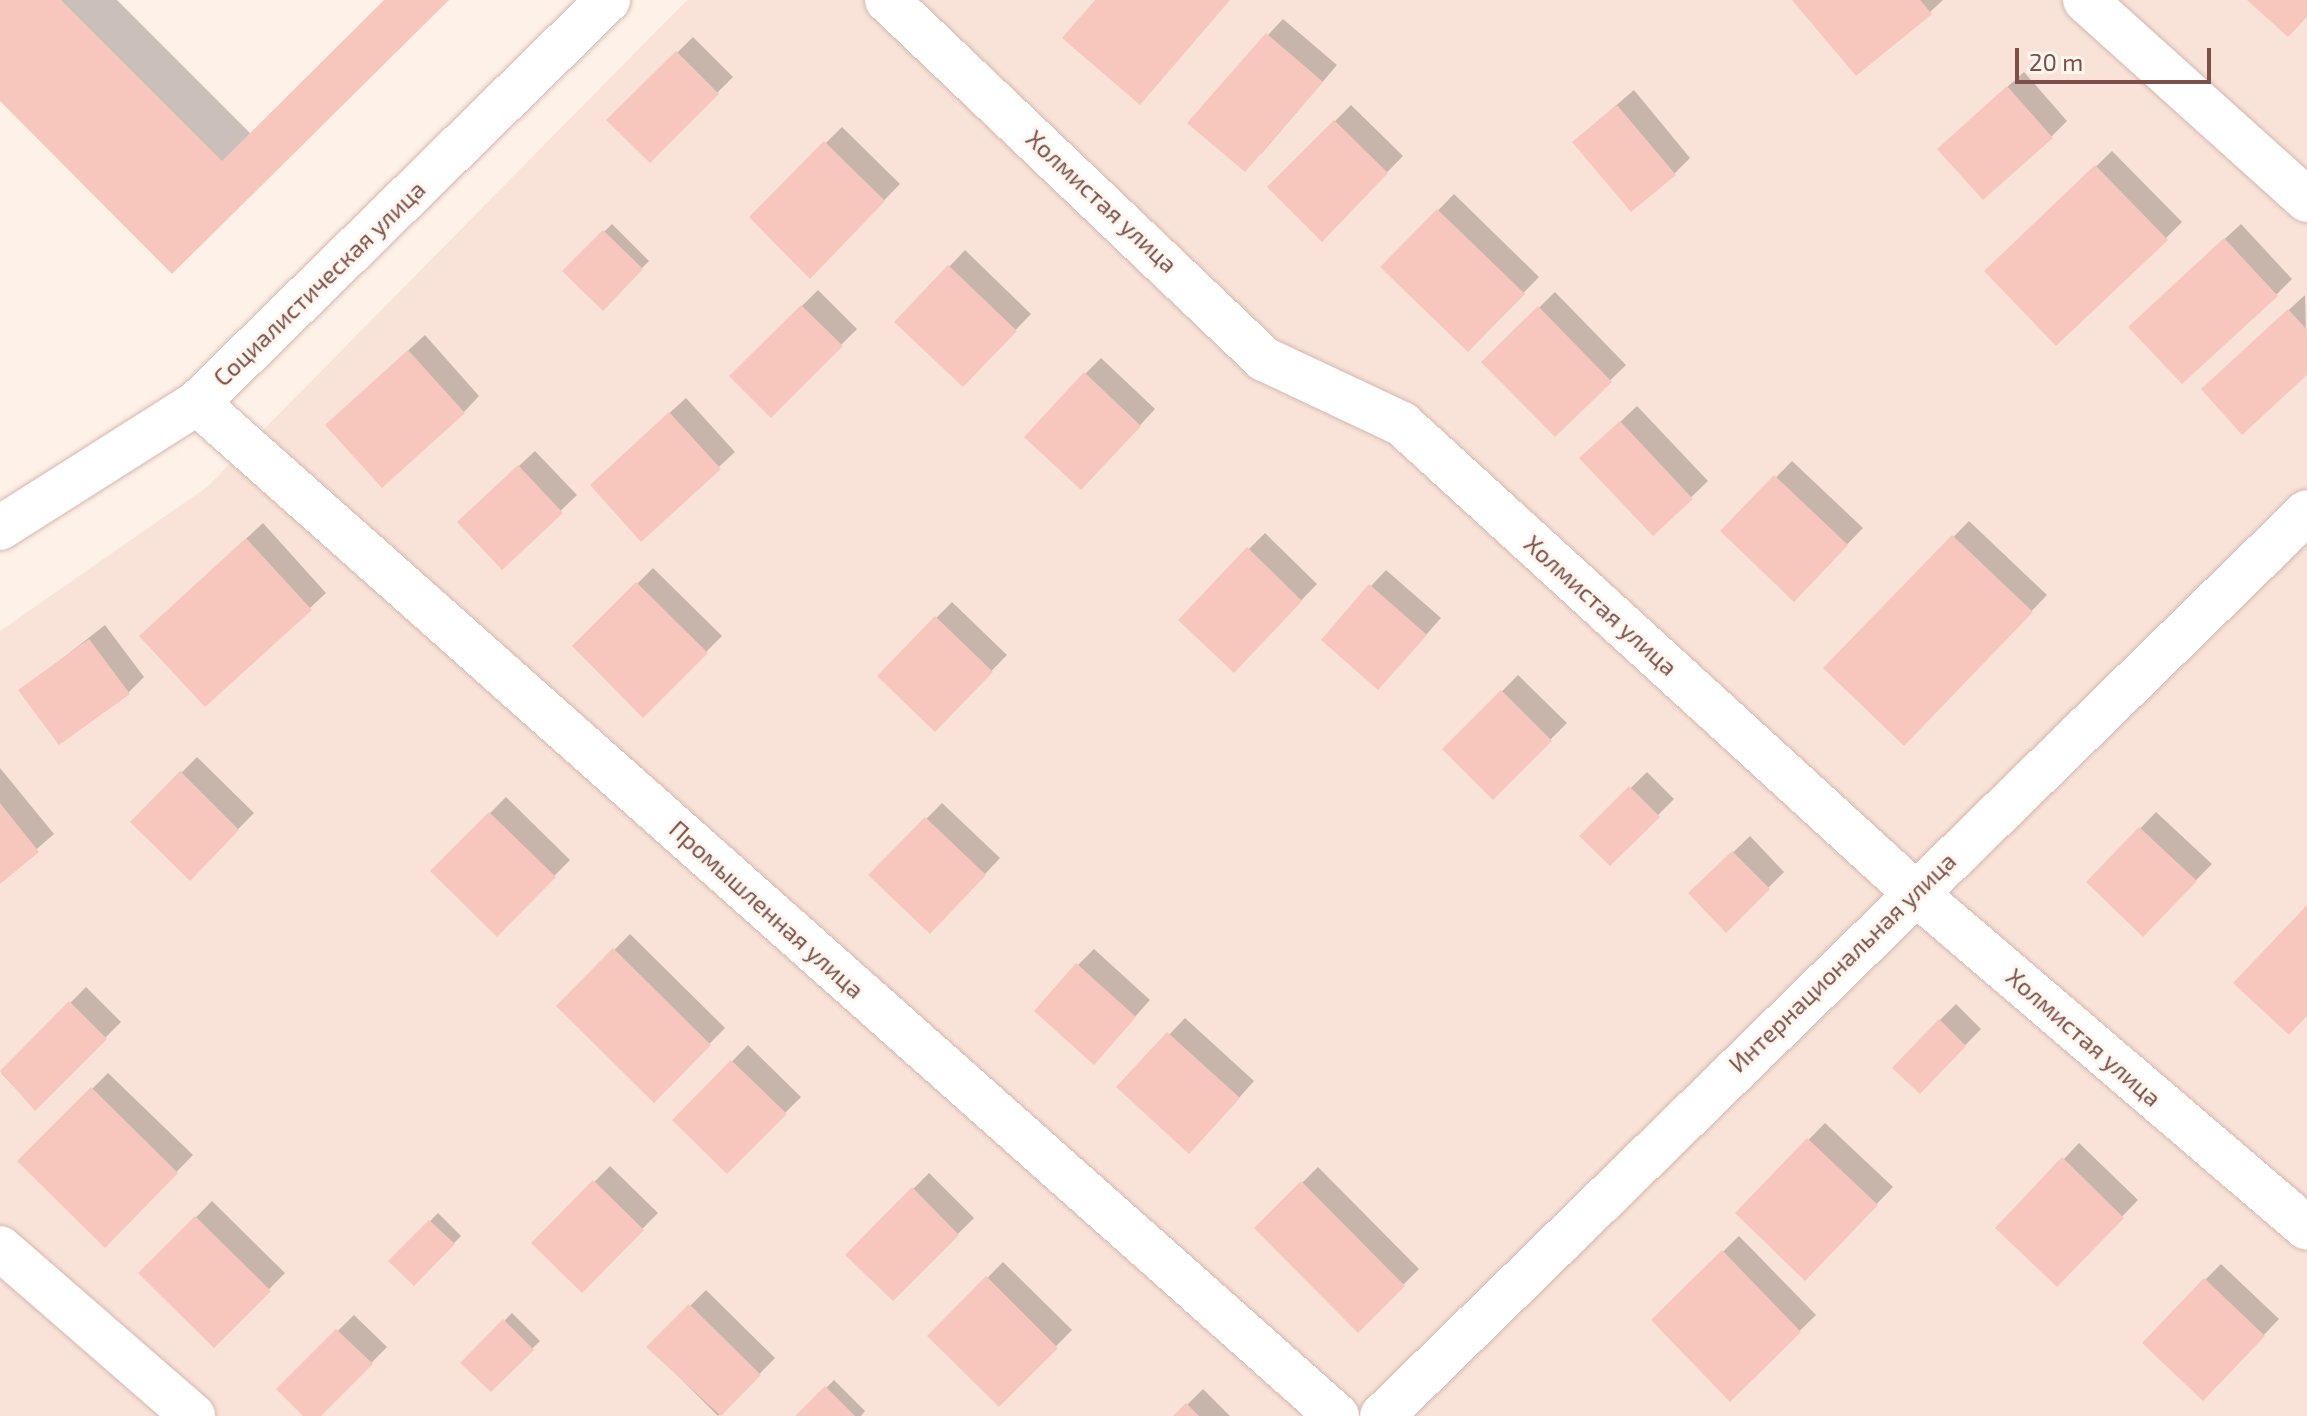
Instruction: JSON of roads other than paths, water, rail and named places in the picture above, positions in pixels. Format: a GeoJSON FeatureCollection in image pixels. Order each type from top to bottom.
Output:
{"type":"FeatureCollection","features":[{"type":"Feature","properties":{"kind":"street","name":"Социалистическая улица"},"geometry":{"type":"LineString","coordinates":[[0,528],[197,403],[608,0]]}},
{"type":"Feature","properties":{"kind":"street","name":"Холмистая улица"},"geometry":{"type":"LineString","coordinates":[[887,0],[1264,359],[1402,424],[1913,891],[2307,1228]]}},
{"type":"Feature","properties":{"kind":"street"},"geometry":{"type":"LineString","coordinates":[[2085,0],[2307,200]]}},
{"type":"Feature","properties":{"kind":"street","name":"Промышленная улица"},"geometry":{"type":"LineString","coordinates":[[197,403],[1337,1416]]}},
{"type":"Feature","properties":{"kind":"street","name":"Интернациональная улица"},"geometry":{"type":"LineString","coordinates":[[1382,1416],[1913,891],[2307,512]]}},
{"type":"Feature","properties":{"kind":"street"},"geometry":{"type":"LineString","coordinates":[[0,1248],[193,1416]]}}]}
